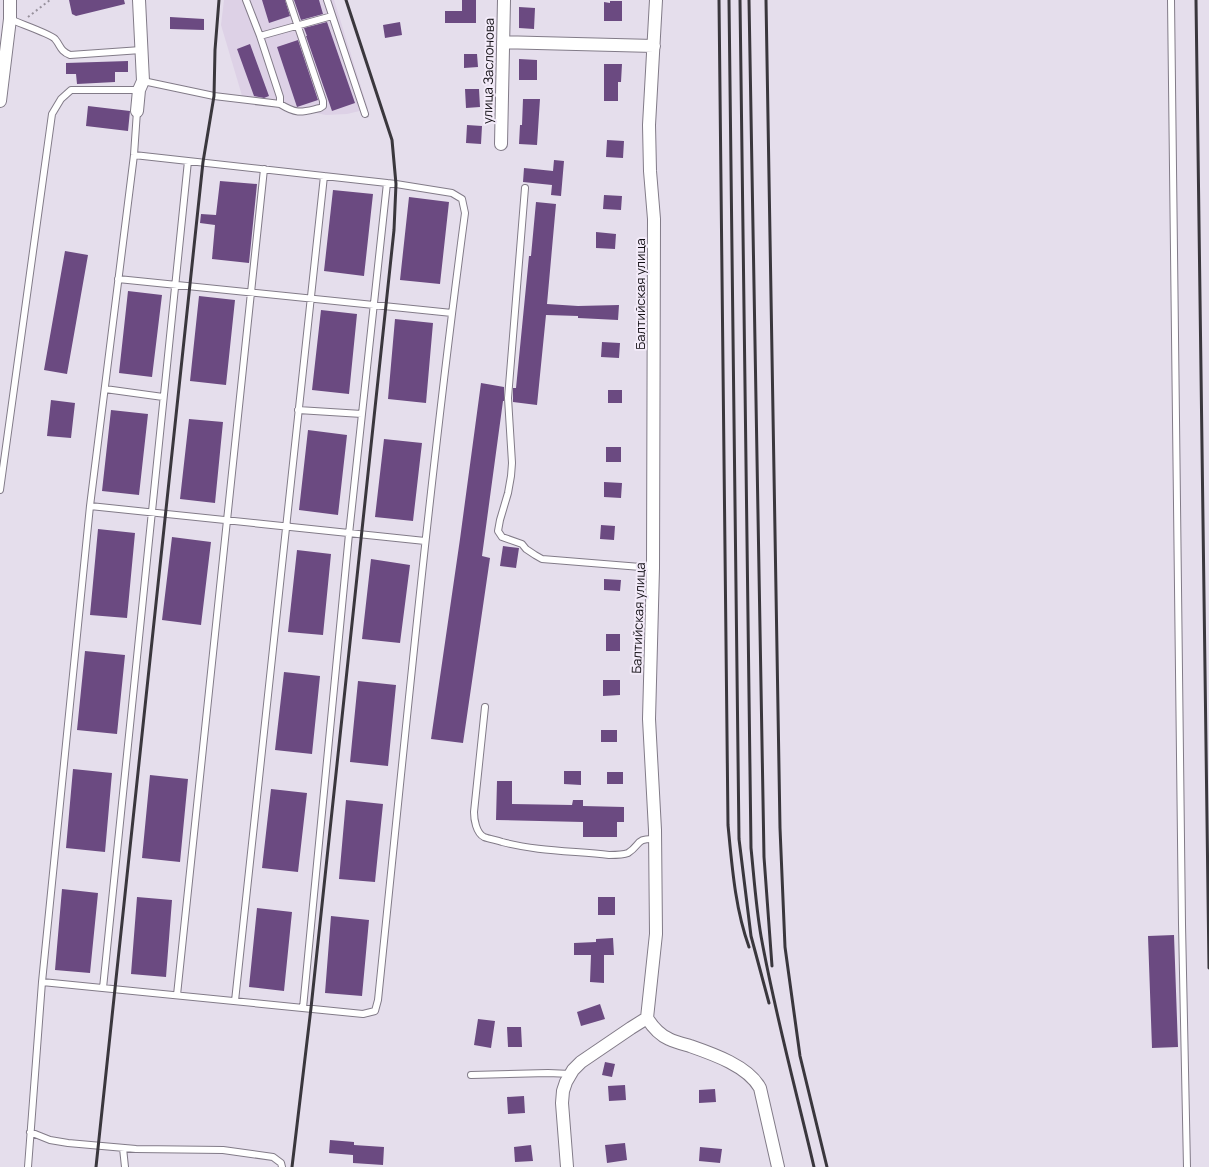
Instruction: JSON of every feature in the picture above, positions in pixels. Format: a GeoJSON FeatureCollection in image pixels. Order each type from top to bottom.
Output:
{"type":"FeatureCollection","features":[{"type":"Feature","properties":{"kind":"street"},"geometry":{"type":"LineString","coordinates":[[0,101],[14,21],[10,0]]}},
{"type":"Feature","properties":{"kind":"street"},"geometry":{"type":"LineString","coordinates":[[137,111],[141,85],[139,0]]}},
{"type":"Feature","properties":{"kind":"street","name":"улица Заслонова"},"geometry":{"type":"LineString","coordinates":[[500,144],[504,0]]}},
{"type":"Feature","properties":{"kind":"street","name":"Балтийская улица"},"geometry":{"type":"LineString","coordinates":[[647,1018],[656,934],[655,839],[649,719],[653,568],[654,219],[650,171],[649,125],[656,0]]}},
{"type":"Feature","properties":{"kind":"street"},"geometry":{"type":"LineString","coordinates":[[503,42],[654,46]]}},
{"type":"Feature","properties":{"kind":"street"},"geometry":{"type":"LineString","coordinates":[[567,1167],[562,1103],[563,1091],[566,1082],[581,1062],[647,1018],[653,1027],[668,1039],[721,1058],[749,1074],[756,1080],[760,1088],[778,1167]]}},
{"type":"Feature","properties":{"kind":"lane"},"geometry":{"type":"LineString","coordinates":[[246,0],[260,36],[280,97],[280,104]]}},
{"type":"Feature","properties":{"kind":"lane"},"geometry":{"type":"LineString","coordinates":[[0,490],[52,114],[60,99],[71,90],[141,85],[280,104],[289,110],[298,112],[320,108],[323,106],[324,101],[289,0]]}},
{"type":"Feature","properties":{"kind":"lane"},"geometry":{"type":"LineString","coordinates":[[327,0],[365,114]]}},
{"type":"Feature","properties":{"kind":"lane"},"geometry":{"type":"LineString","coordinates":[[1171,0],[1182,924],[1187,1167]]}},
{"type":"Feature","properties":{"kind":"lane"},"geometry":{"type":"LineString","coordinates":[[260,36],[332,16]]}},
{"type":"Feature","properties":{"kind":"lane"},"geometry":{"type":"LineString","coordinates":[[14,21],[49,35],[55,39],[63,51],[70,55],[141,50]]}},
{"type":"Feature","properties":{"kind":"lane"},"geometry":{"type":"LineString","coordinates":[[28,1167],[42,982],[90,506],[134,155],[137,111]]}},
{"type":"Feature","properties":{"kind":"lane"},"geometry":{"type":"LineString","coordinates":[[42,982],[364,1014],[375,1011],[379,992],[425,541],[465,213],[462,199],[452,193],[387,183],[134,155]]}},
{"type":"Feature","properties":{"kind":"lane"},"geometry":{"type":"LineString","coordinates":[[103,988],[188,161]]}},
{"type":"Feature","properties":{"kind":"lane"},"geometry":{"type":"LineString","coordinates":[[177,995],[264,169]]}},
{"type":"Feature","properties":{"kind":"lane"},"geometry":{"type":"LineString","coordinates":[[235,1001],[324,176]]}},
{"type":"Feature","properties":{"kind":"lane"},"geometry":{"type":"LineString","coordinates":[[303,1008],[349,534],[387,183]]}},
{"type":"Feature","properties":{"kind":"lane"},"geometry":{"type":"LineString","coordinates":[[525,188],[508,398],[512,463],[511,476],[498,532],[502,537],[522,544],[526,549],[542,559],[653,568]]}},
{"type":"Feature","properties":{"kind":"lane"},"geometry":{"type":"LineString","coordinates":[[118,279],[452,313]]}},
{"type":"Feature","properties":{"kind":"lane"},"geometry":{"type":"LineString","coordinates":[[105,389],[163,396]]}},
{"type":"Feature","properties":{"kind":"lane"},"geometry":{"type":"LineString","coordinates":[[298,410],[362,414]]}},
{"type":"Feature","properties":{"kind":"lane"},"geometry":{"type":"LineString","coordinates":[[90,506],[425,541]]}},
{"type":"Feature","properties":{"kind":"lane"},"geometry":{"type":"LineString","coordinates":[[485,707],[474,812],[474,818],[480,833],[484,836],[531,848],[614,855],[628,853],[641,840],[655,839]]}},
{"type":"Feature","properties":{"kind":"lane"},"geometry":{"type":"LineString","coordinates":[[471,1075],[548,1073],[571,1074]]}},
{"type":"Feature","properties":{"kind":"lane"},"geometry":{"type":"LineString","coordinates":[[30,1132],[50,1140],[68,1144],[123,1148],[223,1150],[273,1157],[281,1163],[282,1167]]}},
{"type":"Feature","properties":{"kind":"lane"},"geometry":{"type":"LineString","coordinates":[[123,1148],[125,1167]]}},
{"type":"Feature","properties":{"kind":"path"},"geometry":{"type":"LineString","coordinates":[[14,21],[38,10],[50,0]]}},
{"type":"Feature","properties":{"kind":"shaded area"},"geometry":{"type":"Polygon","coordinates":[[[224,0],[334,0],[368,109],[347,114],[326,115],[243,99],[221,25],[224,0]]]}},
{"type":"Feature","properties":{"kind":"building"},"geometry":{"type":"Polygon","coordinates":[[[69,0],[124,0],[125,4],[76,16],[72,14],[69,0]]]}},
{"type":"Feature","properties":{"kind":"building"},"geometry":{"type":"Polygon","coordinates":[[[262,0],[285,0],[290,16],[269,23],[262,0]]]}},
{"type":"Feature","properties":{"kind":"building"},"geometry":{"type":"Polygon","coordinates":[[[294,0],[319,0],[323,14],[301,20],[294,0]]]}},
{"type":"Feature","properties":{"kind":"building"},"geometry":{"type":"Polygon","coordinates":[[[462,0],[476,0],[476,23],[445,23],[445,11],[462,11],[462,0]]]}},
{"type":"Feature","properties":{"kind":"building"},"geometry":{"type":"Polygon","coordinates":[[[610,1],[622,1],[622,21],[604,21],[604,2],[610,3],[610,1]]]}},
{"type":"Feature","properties":{"kind":"building"},"geometry":{"type":"Polygon","coordinates":[[[519,7],[535,8],[534,29],[519,28],[519,7]]]}},
{"type":"Feature","properties":{"kind":"building"},"geometry":{"type":"Polygon","coordinates":[[[170,17],[204,19],[204,30],[170,29],[170,17]]]}},
{"type":"Feature","properties":{"kind":"building"},"geometry":{"type":"Polygon","coordinates":[[[327,22],[355,103],[332,111],[304,28],[327,22]]]}},
{"type":"Feature","properties":{"kind":"building"},"geometry":{"type":"Polygon","coordinates":[[[400,22],[402,35],[385,38],[383,25],[400,22]]]}},
{"type":"Feature","properties":{"kind":"building"},"geometry":{"type":"Polygon","coordinates":[[[298,40],[318,100],[297,107],[277,47],[298,40]]]}},
{"type":"Feature","properties":{"kind":"building"},"geometry":{"type":"Polygon","coordinates":[[[250,44],[269,96],[264,98],[254,96],[237,49],[250,44]]]}},
{"type":"Feature","properties":{"kind":"building"},"geometry":{"type":"Polygon","coordinates":[[[464,54],[477,54],[478,67],[464,68],[464,54]]]}},
{"type":"Feature","properties":{"kind":"building"},"geometry":{"type":"Polygon","coordinates":[[[519,59],[537,60],[537,80],[519,80],[519,59]]]}},
{"type":"Feature","properties":{"kind":"building"},"geometry":{"type":"Polygon","coordinates":[[[128,61],[128,72],[115,72],[115,82],[77,84],[76,74],[66,74],[66,63],[128,61]]]}},
{"type":"Feature","properties":{"kind":"building"},"geometry":{"type":"Polygon","coordinates":[[[604,64],[622,64],[621,82],[618,82],[618,101],[604,101],[604,64]]]}},
{"type":"Feature","properties":{"kind":"building"},"geometry":{"type":"Polygon","coordinates":[[[465,89],[479,89],[480,107],[466,108],[465,89]]]}},
{"type":"Feature","properties":{"kind":"building"},"geometry":{"type":"Polygon","coordinates":[[[523,99],[540,99],[537,145],[519,144],[520,125],[522,125],[523,99]]]}},
{"type":"Feature","properties":{"kind":"building"},"geometry":{"type":"Polygon","coordinates":[[[88,106],[130,111],[128,131],[86,126],[88,106]]]}},
{"type":"Feature","properties":{"kind":"building"},"geometry":{"type":"Polygon","coordinates":[[[467,125],[482,126],[481,144],[466,143],[467,125]]]}},
{"type":"Feature","properties":{"kind":"building"},"geometry":{"type":"Polygon","coordinates":[[[607,140],[624,141],[623,158],[606,157],[607,140]]]}},
{"type":"Feature","properties":{"kind":"building"},"geometry":{"type":"Polygon","coordinates":[[[554,160],[564,161],[561,196],[551,195],[552,185],[523,182],[524,168],[553,171],[554,160]]]}},
{"type":"Feature","properties":{"kind":"building"},"geometry":{"type":"Polygon","coordinates":[[[220,181],[257,184],[249,263],[212,259],[215,225],[200,223],[201,214],[216,215],[220,181]]]}},
{"type":"Feature","properties":{"kind":"building"},"geometry":{"type":"Polygon","coordinates":[[[333,190],[373,194],[364,276],[324,271],[333,190]]]}},
{"type":"Feature","properties":{"kind":"building"},"geometry":{"type":"Polygon","coordinates":[[[604,195],[622,196],[621,210],[603,209],[604,195]]]}},
{"type":"Feature","properties":{"kind":"building"},"geometry":{"type":"Polygon","coordinates":[[[409,197],[449,202],[440,284],[400,280],[409,197]]]}},
{"type":"Feature","properties":{"kind":"building"},"geometry":{"type":"Polygon","coordinates":[[[536,202],[556,204],[547,304],[578,306],[619,305],[618,320],[578,318],[578,316],[546,315],[537,405],[513,402],[513,388],[516,388],[536,202]]]}},
{"type":"Feature","properties":{"kind":"building"},"geometry":{"type":"Polygon","coordinates":[[[596,232],[616,234],[615,249],[596,248],[596,232]]]}},
{"type":"Feature","properties":{"kind":"building"},"geometry":{"type":"Polygon","coordinates":[[[65,251],[88,255],[67,374],[44,370],[65,251]]]}},
{"type":"Feature","properties":{"kind":"building"},"geometry":{"type":"Polygon","coordinates":[[[128,291],[162,295],[152,377],[119,373],[128,291]]]}},
{"type":"Feature","properties":{"kind":"building"},"geometry":{"type":"Polygon","coordinates":[[[199,296],[235,300],[226,385],[190,381],[199,296]]]}},
{"type":"Feature","properties":{"kind":"building"},"geometry":{"type":"Polygon","coordinates":[[[321,310],[357,314],[349,394],[312,390],[321,310]]]}},
{"type":"Feature","properties":{"kind":"building"},"geometry":{"type":"Polygon","coordinates":[[[395,319],[433,323],[426,403],[388,399],[395,319]]]}},
{"type":"Feature","properties":{"kind":"building"},"geometry":{"type":"Polygon","coordinates":[[[602,342],[620,343],[619,358],[601,357],[602,342]]]}},
{"type":"Feature","properties":{"kind":"building"},"geometry":{"type":"Polygon","coordinates":[[[481,383],[504,387],[504,401],[482,556],[490,558],[463,743],[431,739],[481,383]]]}},
{"type":"Feature","properties":{"kind":"building"},"geometry":{"type":"Polygon","coordinates":[[[608,390],[622,390],[622,403],[608,403],[608,390]]]}},
{"type":"Feature","properties":{"kind":"building"},"geometry":{"type":"Polygon","coordinates":[[[51,400],[75,403],[71,438],[47,436],[51,400]]]}},
{"type":"Feature","properties":{"kind":"building"},"geometry":{"type":"Polygon","coordinates":[[[111,410],[148,414],[139,495],[102,491],[111,410]]]}},
{"type":"Feature","properties":{"kind":"building"},"geometry":{"type":"Polygon","coordinates":[[[189,419],[223,422],[215,503],[180,499],[189,419]]]}},
{"type":"Feature","properties":{"kind":"building"},"geometry":{"type":"Polygon","coordinates":[[[308,430],[347,435],[338,515],[299,510],[308,430]]]}},
{"type":"Feature","properties":{"kind":"building"},"geometry":{"type":"Polygon","coordinates":[[[384,439],[422,443],[413,521],[375,517],[384,439]]]}},
{"type":"Feature","properties":{"kind":"building"},"geometry":{"type":"Polygon","coordinates":[[[606,447],[621,447],[621,462],[606,462],[606,447]]]}},
{"type":"Feature","properties":{"kind":"building"},"geometry":{"type":"Polygon","coordinates":[[[604,482],[622,483],[621,498],[604,497],[604,482]]]}},
{"type":"Feature","properties":{"kind":"building"},"geometry":{"type":"Polygon","coordinates":[[[601,525],[615,526],[614,540],[600,539],[601,525]]]}},
{"type":"Feature","properties":{"kind":"building"},"geometry":{"type":"Polygon","coordinates":[[[98,529],[135,533],[127,618],[90,615],[98,529]]]}},
{"type":"Feature","properties":{"kind":"building"},"geometry":{"type":"Polygon","coordinates":[[[172,537],[211,542],[201,625],[162,620],[172,537]]]}},
{"type":"Feature","properties":{"kind":"building"},"geometry":{"type":"Polygon","coordinates":[[[503,546],[519,548],[516,568],[500,566],[503,546]]]}},
{"type":"Feature","properties":{"kind":"building"},"geometry":{"type":"Polygon","coordinates":[[[297,550],[331,554],[323,635],[288,632],[297,550]]]}},
{"type":"Feature","properties":{"kind":"building"},"geometry":{"type":"Polygon","coordinates":[[[371,559],[410,565],[400,643],[362,639],[371,559]]]}},
{"type":"Feature","properties":{"kind":"building"},"geometry":{"type":"Polygon","coordinates":[[[604,579],[621,580],[620,591],[604,590],[604,579]]]}},
{"type":"Feature","properties":{"kind":"building"},"geometry":{"type":"Polygon","coordinates":[[[606,634],[620,634],[620,651],[606,651],[606,634]]]}},
{"type":"Feature","properties":{"kind":"building"},"geometry":{"type":"Polygon","coordinates":[[[85,651],[125,655],[117,734],[77,730],[85,651]]]}},
{"type":"Feature","properties":{"kind":"building"},"geometry":{"type":"Polygon","coordinates":[[[284,672],[320,676],[312,754],[275,750],[284,672]]]}},
{"type":"Feature","properties":{"kind":"building"},"geometry":{"type":"Polygon","coordinates":[[[603,680],[620,680],[620,695],[603,696],[603,680]]]}},
{"type":"Feature","properties":{"kind":"building"},"geometry":{"type":"Polygon","coordinates":[[[358,681],[396,685],[388,766],[350,762],[358,681]]]}},
{"type":"Feature","properties":{"kind":"building"},"geometry":{"type":"Polygon","coordinates":[[[601,730],[617,730],[617,742],[601,742],[601,730]]]}},
{"type":"Feature","properties":{"kind":"building"},"geometry":{"type":"Polygon","coordinates":[[[73,769],[112,773],[105,852],[66,848],[73,769]]]}},
{"type":"Feature","properties":{"kind":"building"},"geometry":{"type":"Polygon","coordinates":[[[564,771],[581,771],[581,785],[564,784],[564,771]]]}},
{"type":"Feature","properties":{"kind":"building"},"geometry":{"type":"Polygon","coordinates":[[[607,772],[623,772],[623,784],[607,784],[607,772]]]}},
{"type":"Feature","properties":{"kind":"building"},"geometry":{"type":"Polygon","coordinates":[[[150,775],[188,779],[180,862],[142,858],[150,775]]]}},
{"type":"Feature","properties":{"kind":"building"},"geometry":{"type":"Polygon","coordinates":[[[497,781],[512,781],[512,804],[572,805],[573,800],[583,800],[583,806],[624,807],[624,822],[617,822],[617,837],[583,837],[583,822],[496,820],[497,781]]]}},
{"type":"Feature","properties":{"kind":"building"},"geometry":{"type":"Polygon","coordinates":[[[271,789],[307,793],[298,872],[262,868],[271,789]]]}},
{"type":"Feature","properties":{"kind":"building"},"geometry":{"type":"Polygon","coordinates":[[[346,800],[383,804],[375,882],[339,879],[346,800]]]}},
{"type":"Feature","properties":{"kind":"building"},"geometry":{"type":"Polygon","coordinates":[[[62,889],[98,893],[90,973],[55,970],[62,889]]]}},
{"type":"Feature","properties":{"kind":"building"},"geometry":{"type":"Polygon","coordinates":[[[137,897],[172,900],[166,977],[131,974],[137,897]]]}},
{"type":"Feature","properties":{"kind":"building"},"geometry":{"type":"Polygon","coordinates":[[[598,897],[615,897],[615,915],[598,915],[598,897]]]}},
{"type":"Feature","properties":{"kind":"building"},"geometry":{"type":"Polygon","coordinates":[[[257,908],[292,912],[284,991],[249,987],[257,908]]]}},
{"type":"Feature","properties":{"kind":"building"},"geometry":{"type":"Polygon","coordinates":[[[331,916],[369,920],[362,996],[325,993],[331,916]]]}},
{"type":"Feature","properties":{"kind":"building"},"geometry":{"type":"Polygon","coordinates":[[[1174,935],[1178,1047],[1152,1048],[1148,936],[1174,935]]]}},
{"type":"Feature","properties":{"kind":"building"},"geometry":{"type":"Polygon","coordinates":[[[613,938],[614,955],[604,955],[604,983],[590,982],[591,955],[574,955],[574,943],[596,942],[596,939],[613,938]]]}},
{"type":"Feature","properties":{"kind":"building"},"geometry":{"type":"Polygon","coordinates":[[[600,1004],[605,1019],[581,1026],[577,1012],[600,1004]]]}},
{"type":"Feature","properties":{"kind":"building"},"geometry":{"type":"Polygon","coordinates":[[[478,1019],[495,1021],[491,1048],[474,1045],[478,1019]]]}},
{"type":"Feature","properties":{"kind":"building"},"geometry":{"type":"Polygon","coordinates":[[[507,1027],[521,1027],[522,1047],[508,1047],[507,1027]]]}},
{"type":"Feature","properties":{"kind":"building"},"geometry":{"type":"Polygon","coordinates":[[[605,1062],[615,1064],[612,1077],[602,1075],[605,1062]]]}},
{"type":"Feature","properties":{"kind":"building"},"geometry":{"type":"Polygon","coordinates":[[[625,1085],[626,1100],[609,1101],[608,1086],[625,1085]]]}},
{"type":"Feature","properties":{"kind":"building"},"geometry":{"type":"Polygon","coordinates":[[[715,1089],[716,1102],[699,1103],[699,1090],[715,1089]]]}},
{"type":"Feature","properties":{"kind":"building"},"geometry":{"type":"Polygon","coordinates":[[[524,1096],[525,1113],[508,1114],[507,1097],[524,1096]]]}},
{"type":"Feature","properties":{"kind":"building"},"geometry":{"type":"Polygon","coordinates":[[[330,1140],[354,1142],[354,1145],[384,1147],[383,1165],[353,1163],[353,1155],[329,1153],[330,1140]]]}},
{"type":"Feature","properties":{"kind":"building"},"geometry":{"type":"Polygon","coordinates":[[[625,1143],[627,1160],[607,1163],[605,1145],[625,1143]]]}},
{"type":"Feature","properties":{"kind":"building"},"geometry":{"type":"Polygon","coordinates":[[[531,1145],[533,1161],[515,1162],[514,1147],[531,1145]]]}},
{"type":"Feature","properties":{"kind":"building"},"geometry":{"type":"Polygon","coordinates":[[[700,1147],[722,1149],[720,1163],[699,1161],[700,1147]]]}},
{"type":"Feature","properties":{"kind":"railway"},"geometry":{"type":"LineString","coordinates":[[96,1167],[203,162],[214,96],[215,50],[219,0]]}},
{"type":"Feature","properties":{"kind":"railway"},"geometry":{"type":"LineString","coordinates":[[292,1167],[311,1008],[394,230],[396,184],[392,140],[346,0]]}},
{"type":"Feature","properties":{"kind":"railway"},"geometry":{"type":"LineString","coordinates":[[719,0],[728,825],[737,902],[749,947]]}},
{"type":"Feature","properties":{"kind":"railway"},"geometry":{"type":"LineString","coordinates":[[729,0],[739,839],[751,936],[769,1003]]}},
{"type":"Feature","properties":{"kind":"railway"},"geometry":{"type":"LineString","coordinates":[[740,0],[751,848],[761,936],[779,1023],[814,1167]]}},
{"type":"Feature","properties":{"kind":"railway"},"geometry":{"type":"LineString","coordinates":[[749,0],[764,857],[772,966]]}},
{"type":"Feature","properties":{"kind":"railway"},"geometry":{"type":"LineString","coordinates":[[766,0],[780,828],[785,947],[800,1056],[827,1167]]}},
{"type":"Feature","properties":{"kind":"railway"},"geometry":{"type":"LineString","coordinates":[[1196,0],[1209,968]]}}]}
